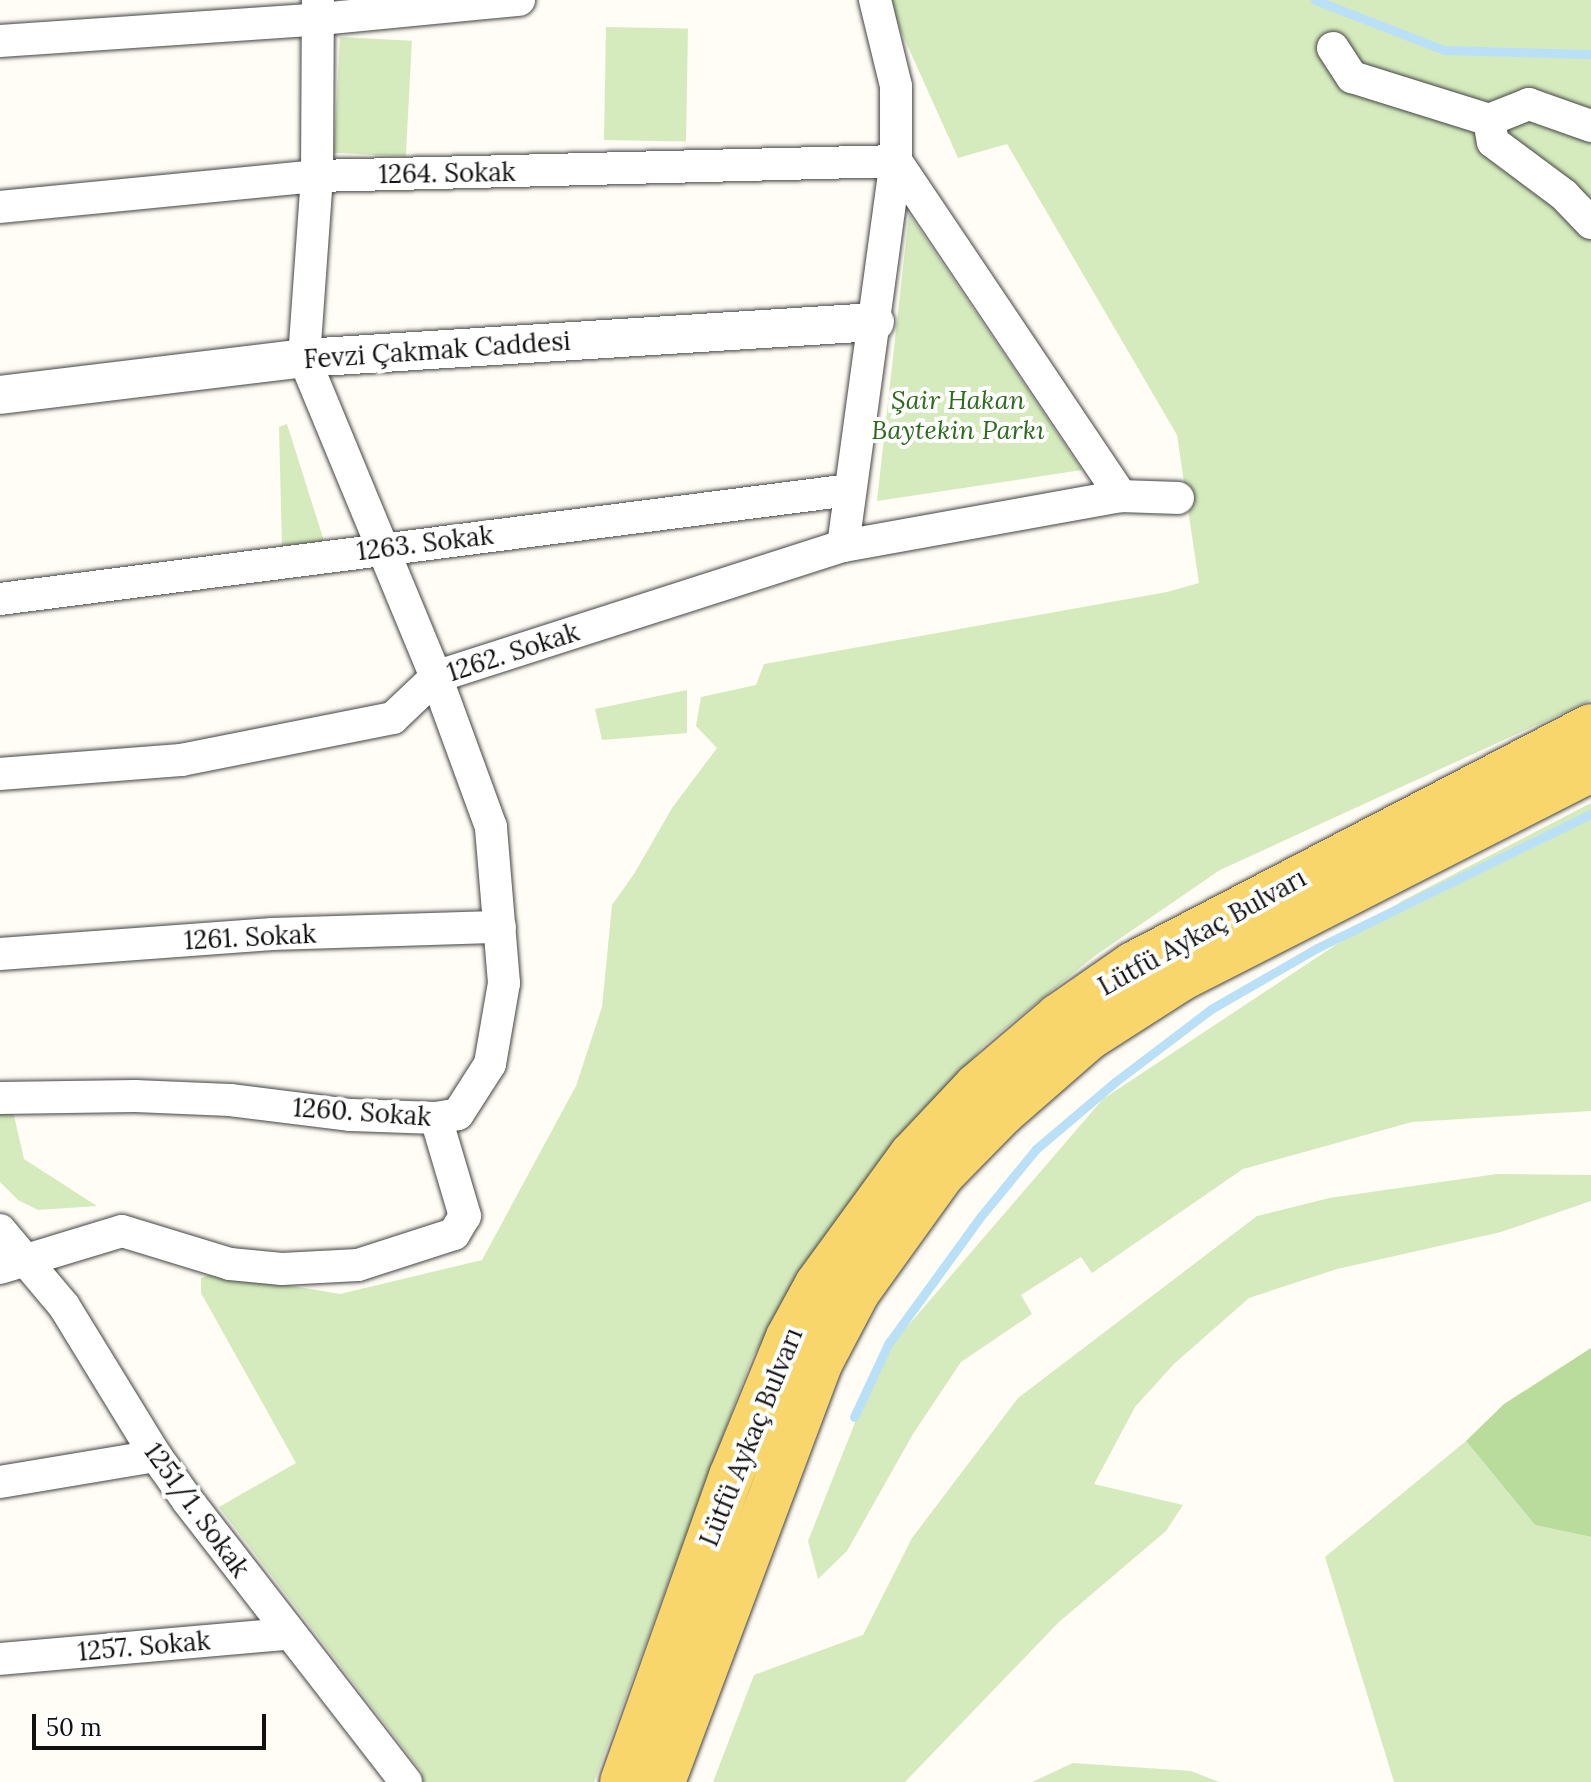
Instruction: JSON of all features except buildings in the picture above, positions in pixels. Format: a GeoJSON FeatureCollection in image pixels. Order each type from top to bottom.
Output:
{"type":"FeatureCollection","features":[{"type":"Feature","properties":{"kind":"main road","name":"Lütfü Aykaç Bulvarı"},"geometry":{"type":"LineString","coordinates":[[622,1782],[761,1396],[817,1284],[911,1155],[976,1086],[1058,1016],[1133,964],[1591,726]]}},
{"type":"Feature","properties":{"kind":"main road","name":"Lütfü Aykaç Bulvarı"},"geometry":{"type":"LineString","coordinates":[[663,1782],[820,1364],[858,1292],[942,1175],[1002,1114],[1089,1038],[1181,979],[1591,770]]}},
{"type":"Feature","properties":{"kind":"main road"},"geometry":{"type":"LineString","coordinates":[[684,1606],[723,1625]]}},
{"type":"Feature","properties":{"kind":"street"},"geometry":{"type":"LineString","coordinates":[[0,41],[319,9],[519,0]]}},
{"type":"Feature","properties":{"kind":"street"},"geometry":{"type":"LineString","coordinates":[[843,546],[896,161],[896,86],[875,0]]}},
{"type":"Feature","properties":{"kind":"street"},"geometry":{"type":"LineString","coordinates":[[304,358],[317,176],[319,9]]}},
{"type":"Feature","properties":{"kind":"street"},"geometry":{"type":"LineString","coordinates":[[1333,48],[1352,77],[1489,120],[1529,104],[1591,126]]}},
{"type":"Feature","properties":{"kind":"street"},"geometry":{"type":"LineString","coordinates":[[1489,120],[1493,142],[1564,195],[1591,223]]}},
{"type":"Feature","properties":{"kind":"street"},"geometry":{"type":"LineString","coordinates":[[896,161],[1121,496]]}},
{"type":"Feature","properties":{"kind":"street","name":"1264. Sokak"},"geometry":{"type":"LineString","coordinates":[[0,207],[317,176],[896,161]]}},
{"type":"Feature","properties":{"kind":"street","name":"Fevzi Çakmak Caddesi"},"geometry":{"type":"LineString","coordinates":[[0,395],[304,358],[875,322]]}},
{"type":"Feature","properties":{"kind":"street","name":"1260. Sokak"},"geometry":{"type":"LineString","coordinates":[[0,1098],[135,1096],[230,1100],[351,1115],[436,1118],[458,1114],[490,1064],[504,983],[491,827],[436,677],[304,358]]}},
{"type":"Feature","properties":{"kind":"street","name":"1263. Sokak"},"geometry":{"type":"LineString","coordinates":[[0,599],[850,490]]}},
{"type":"Feature","properties":{"kind":"street","name":"1262. Sokak"},"geometry":{"type":"LineString","coordinates":[[0,774],[181,760],[393,718],[436,677],[843,546],[1121,496],[1178,498]]}},
{"type":"Feature","properties":{"kind":"street","name":"1261. Sokak"},"geometry":{"type":"LineString","coordinates":[[0,954],[272,934],[500,927]]}},
{"type":"Feature","properties":{"kind":"street"},"geometry":{"type":"LineString","coordinates":[[13,1263],[122,1231],[230,1264],[282,1269],[358,1265],[454,1234],[465,1216],[436,1118]]}},
{"type":"Feature","properties":{"kind":"street","name":"1251/1. Sokak"},"geometry":{"type":"LineString","coordinates":[[0,1230],[13,1263],[64,1306],[156,1456],[288,1634],[406,1782]]}},
{"type":"Feature","properties":{"kind":"street"},"geometry":{"type":"LineString","coordinates":[[0,1482],[156,1456]]}},
{"type":"Feature","properties":{"kind":"street","name":"1257. Sokak"},"geometry":{"type":"LineString","coordinates":[[0,1659],[288,1634]]}},
{"type":"Feature","properties":{"kind":"green space"},"geometry":{"type":"Polygon","coordinates":[[[887,0],[1591,0],[1591,700],[1220,870],[1096,955],[983,1046],[850,1205],[752,1357],[594,1782],[420,1782],[422,1772],[219,1507],[296,1463],[201,1293],[201,1278],[215,1273],[340,1294],[482,1260],[576,1086],[602,1007],[612,905],[634,874],[672,808],[717,748],[696,726],[701,697],[756,685],[764,664],[1167,592],[1199,583],[1177,435],[1007,144],[958,158],[887,0]]]}},
{"type":"Feature","properties":{"kind":"green space"},"geometry":{"type":"Polygon","coordinates":[[[606,27],[688,28],[686,141],[604,140],[606,27]]]}},
{"type":"Feature","properties":{"kind":"green space"},"geometry":{"type":"Polygon","coordinates":[[[340,37],[412,41],[406,157],[334,153],[340,37]]]}},
{"type":"Feature","properties":{"kind":"green space","name":"Şair Hakan Baytekin Parkı"},"geometry":{"type":"Polygon","coordinates":[[[909,214],[1082,470],[877,501],[909,214]]]}},
{"type":"Feature","properties":{"kind":"green space"},"geometry":{"type":"Polygon","coordinates":[[[287,424],[324,541],[282,547],[279,427],[287,424]]]}},
{"type":"Feature","properties":{"kind":"green space"},"geometry":{"type":"Polygon","coordinates":[[[687,690],[687,733],[602,740],[595,709],[687,690]]]}},
{"type":"Feature","properties":{"kind":"green space"},"geometry":{"type":"Polygon","coordinates":[[[1591,803],[1591,1111],[1412,1122],[1243,1169],[1092,1273],[1081,1257],[1021,1295],[1032,1314],[961,1362],[913,1434],[847,1551],[818,1579],[808,1541],[881,1357],[1103,1099],[1402,901],[1591,803]]]}},
{"type":"Feature","properties":{"kind":"green space"},"geometry":{"type":"Polygon","coordinates":[[[12,1107],[24,1159],[97,1206],[38,1210],[18,1200],[0,1182],[0,1109],[12,1107]]]}},
{"type":"Feature","properties":{"kind":"green space"},"geometry":{"type":"Polygon","coordinates":[[[1497,1174],[1591,1175],[1591,1201],[1501,1232],[1337,1269],[1249,1298],[1174,1364],[1135,1407],[1094,1484],[1183,1505],[1166,1531],[1059,1622],[905,1782],[713,1782],[754,1675],[863,1635],[912,1538],[1018,1398],[1257,1216],[1329,1198],[1497,1174]]]}},
{"type":"Feature","properties":{"kind":"green space"},"geometry":{"type":"Polygon","coordinates":[[[1591,1348],[1591,1537],[1535,1525],[1466,1441],[1504,1404],[1591,1348]]]}},
{"type":"Feature","properties":{"kind":"green space"},"geometry":{"type":"Polygon","coordinates":[[[1466,1441],[1535,1525],[1591,1537],[1591,1782],[1394,1782],[1325,1557],[1466,1441]]]}},
{"type":"Feature","properties":{"kind":"green space"},"geometry":{"type":"Polygon","coordinates":[[[1073,1763],[1191,1771],[1219,1782],[1032,1782],[1073,1763]]]}},
{"type":"Feature","properties":{"kind":"waterway"},"geometry":{"type":"LineString","coordinates":[[1315,0],[1444,50],[1591,54]]}},
{"type":"Feature","properties":{"kind":"waterway"},"geometry":{"type":"LineString","coordinates":[[854,1417],[888,1344],[981,1216],[1036,1149],[1115,1082],[1211,1009],[1317,948],[1591,814]]}}]}
